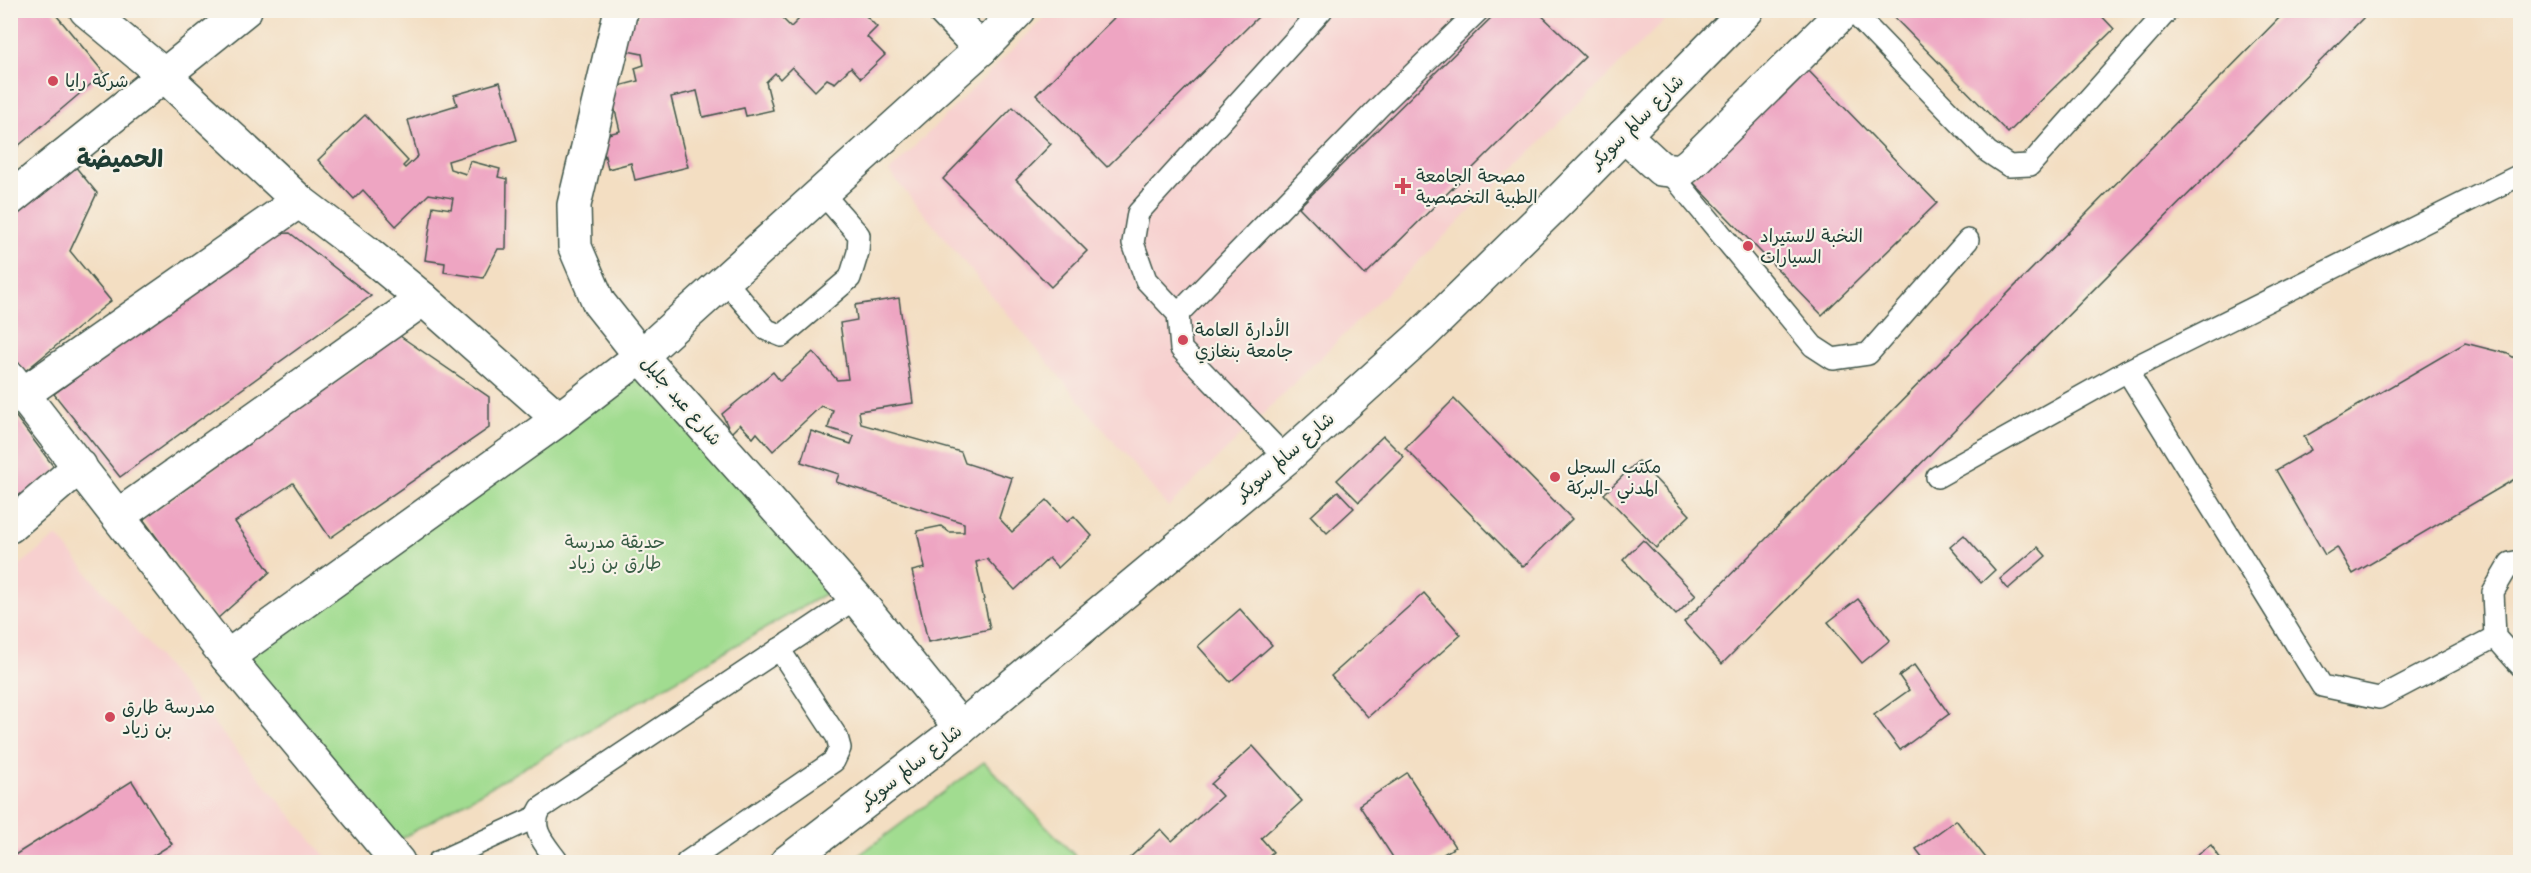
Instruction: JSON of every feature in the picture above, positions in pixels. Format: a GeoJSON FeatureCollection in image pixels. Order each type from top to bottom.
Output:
{"type":"FeatureCollection","features":[{"type":"Feature","properties":{"kind":"street"},"geometry":{"type":"LineString","coordinates":[[86,10],[165,75],[299,201],[423,299],[559,419]]}},
{"type":"Feature","properties":{"kind":"street","name":"شارع عبد جليل"},"geometry":{"type":"LineString","coordinates":[[621,10],[574,205],[575,247],[599,303],[641,356],[856,598],[961,728]]}},
{"type":"Feature","properties":{"kind":"street"},"geometry":{"type":"LineString","coordinates":[[944,10],[981,49]]}},
{"type":"Feature","properties":{"kind":"street"},"geometry":{"type":"LineString","coordinates":[[227,657],[559,419],[641,356],[726,282],[981,49],[1019,10]]}},
{"type":"Feature","properties":{"kind":"street","name":"شارع سالم سويكر"},"geometry":{"type":"LineString","coordinates":[[787,862],[961,728],[1286,458],[1422,335],[1747,10]]}},
{"type":"Feature","properties":{"kind":"street"},"geometry":{"type":"LineString","coordinates":[[1624,135],[1661,169],[1681,171],[1845,10]]}},
{"type":"Feature","properties":{"kind":"street"},"geometry":{"type":"LineString","coordinates":[[10,199],[165,75],[235,13]]}},
{"type":"Feature","properties":{"kind":"street"},"geometry":{"type":"LineString","coordinates":[[299,201],[17,386],[227,657],[398,862]]}},
{"type":"Feature","properties":{"kind":"street"},"geometry":{"type":"LineString","coordinates":[[118,516],[423,299]]}},
{"type":"Feature","properties":{"kind":"street"},"geometry":{"type":"LineString","coordinates":[[10,526],[80,466]]}},
{"type":"Feature","properties":{"kind":"lane"},"geometry":{"type":"LineString","coordinates":[[1286,458],[1181,349],[1178,314],[1146,279],[1133,243],[1138,213],[1322,10]]}},
{"type":"Feature","properties":{"kind":"lane"},"geometry":{"type":"LineString","coordinates":[[1178,314],[1382,104],[1479,10]]}},
{"type":"Feature","properties":{"kind":"lane"},"geometry":{"type":"LineString","coordinates":[[1851,10],[1988,152],[2010,166],[2030,165],[2168,10]]}},
{"type":"Feature","properties":{"kind":"lane"},"geometry":{"type":"LineString","coordinates":[[1669,171],[1813,346],[1833,359],[1868,354],[1968,240]]}},
{"type":"Feature","properties":{"kind":"lane"},"geometry":{"type":"LineString","coordinates":[[1937,477],[2127,371],[2520,175]]}},
{"type":"Feature","properties":{"kind":"lane"},"geometry":{"type":"LineString","coordinates":[[726,282],[767,330],[782,336],[850,278],[858,252],[859,235],[822,193]]}},
{"type":"Feature","properties":{"kind":"lane"},"geometry":{"type":"LineString","coordinates":[[2127,371],[2322,686],[2379,698],[2495,637]]}},
{"type":"Feature","properties":{"kind":"lane"},"geometry":{"type":"LineString","coordinates":[[2520,561],[2510,563],[2493,592],[2495,637],[2520,665]]}},
{"type":"Feature","properties":{"kind":"lane"},"geometry":{"type":"LineString","coordinates":[[438,862],[536,817],[542,808],[856,598]]}},
{"type":"Feature","properties":{"kind":"lane"},"geometry":{"type":"LineString","coordinates":[[687,862],[834,761],[840,748],[837,737],[779,649]]}},
{"type":"Feature","properties":{"kind":"lane"},"geometry":{"type":"LineString","coordinates":[[536,817],[536,829],[558,862]]}},
{"type":"Feature","properties":{"kind":"shaded area","name":"الأدارة العامة جامعة بنغازي"},"geometry":{"type":"Polygon","coordinates":[[[1051,11],[1674,11],[1168,507],[889,172],[1051,11]]]}},
{"type":"Feature","properties":{"kind":"shaded area","name":"مدرسة طارق بن زياد"},"geometry":{"type":"Polygon","coordinates":[[[57,536],[330,862],[11,862],[11,572],[57,536]]]}},
{"type":"Feature","properties":{"kind":"green space","name":"حديقة مدرسة طارق بن زياد"},"geometry":{"type":"Polygon","coordinates":[[[641,358],[837,587],[392,844],[234,657],[641,358]]]}},
{"type":"Feature","properties":{"kind":"green space"},"geometry":{"type":"Polygon","coordinates":[[[984,762],[1081,862],[850,862],[984,762]]]}},
{"type":"Feature","properties":{"kind":"building"},"geometry":{"type":"Polygon","coordinates":[[[10,10],[52,10],[104,73],[10,153],[10,10]]]}},
{"type":"Feature","properties":{"kind":"building"},"geometry":{"type":"Polygon","coordinates":[[[639,10],[791,10],[783,19],[791,27],[808,10],[860,10],[877,27],[867,37],[885,55],[861,78],[851,67],[835,83],[827,79],[815,91],[792,67],[780,79],[775,73],[766,82],[773,110],[746,116],[744,108],[703,117],[697,91],[671,97],[688,167],[635,180],[631,163],[608,169],[600,136],[620,131],[615,110],[607,111],[611,88],[638,81],[635,68],[644,65],[642,54],[617,49],[623,16],[637,19],[639,10]]]}},
{"type":"Feature","properties":{"kind":"building"},"geometry":{"type":"Polygon","coordinates":[[[1122,10],[1265,10],[1107,167],[1036,95],[1122,10]]]}},
{"type":"Feature","properties":{"kind":"building"},"geometry":{"type":"Polygon","coordinates":[[[1499,10],[1536,10],[1585,57],[1365,275],[1299,207],[1499,10]]]}},
{"type":"Feature","properties":{"kind":"building"},"geometry":{"type":"Polygon","coordinates":[[[1887,10],[2096,10],[2114,29],[2008,133],[1887,10]]]}},
{"type":"Feature","properties":{"kind":"building"},"geometry":{"type":"Polygon","coordinates":[[[2287,10],[2371,10],[1722,664],[1684,622],[2287,10]]]}},
{"type":"Feature","properties":{"kind":"building"},"geometry":{"type":"Polygon","coordinates":[[[1805,67],[1937,203],[1822,315],[1690,179],[1805,67]]]}},
{"type":"Feature","properties":{"kind":"building"},"geometry":{"type":"Polygon","coordinates":[[[500,82],[517,140],[448,161],[450,169],[466,174],[470,161],[500,169],[498,177],[507,179],[506,249],[498,249],[483,278],[444,272],[445,263],[425,260],[433,206],[451,209],[453,198],[429,194],[396,226],[363,190],[354,199],[318,160],[365,115],[408,161],[403,166],[405,168],[418,156],[408,120],[457,105],[454,95],[500,82]]]}},
{"type":"Feature","properties":{"kind":"building"},"geometry":{"type":"Polygon","coordinates":[[[1013,107],[1051,144],[1016,180],[1087,251],[1051,287],[943,179],[1013,107]]]}},
{"type":"Feature","properties":{"kind":"building"},"geometry":{"type":"Polygon","coordinates":[[[74,165],[97,193],[70,251],[111,301],[24,372],[10,356],[10,217],[74,165]]]}},
{"type":"Feature","properties":{"kind":"building"},"geometry":{"type":"Polygon","coordinates":[[[290,233],[371,296],[120,477],[54,394],[273,234],[290,233]]]}},
{"type":"Feature","properties":{"kind":"building"},"geometry":{"type":"Polygon","coordinates":[[[899,298],[913,403],[859,411],[861,424],[961,452],[965,463],[1012,478],[999,518],[1012,532],[1047,500],[1067,522],[1074,516],[1092,536],[1058,568],[1049,558],[1015,590],[987,559],[976,562],[990,629],[928,642],[912,571],[925,568],[917,531],[941,526],[949,532],[964,532],[964,523],[836,482],[839,474],[801,462],[811,431],[851,444],[854,436],[828,428],[833,410],[821,406],[773,451],[757,433],[753,438],[740,424],[731,433],[722,414],[773,372],[780,381],[813,352],[837,380],[848,379],[840,323],[857,320],[855,305],[899,298]]]}},
{"type":"Feature","properties":{"kind":"building"},"geometry":{"type":"Polygon","coordinates":[[[400,336],[489,397],[489,428],[330,538],[293,483],[235,522],[270,572],[217,619],[143,519],[400,336]]]}},
{"type":"Feature","properties":{"kind":"building"},"geometry":{"type":"Polygon","coordinates":[[[2465,343],[2508,354],[2520,362],[2520,476],[2353,574],[2337,547],[2325,555],[2276,470],[2311,450],[2304,437],[2465,343]]]}},
{"type":"Feature","properties":{"kind":"building"},"geometry":{"type":"Polygon","coordinates":[[[1454,399],[1572,519],[1523,567],[1405,448],[1454,399]]]}},
{"type":"Feature","properties":{"kind":"building"},"geometry":{"type":"Polygon","coordinates":[[[10,409],[57,471],[10,506],[10,409]]]}},
{"type":"Feature","properties":{"kind":"building"},"geometry":{"type":"Polygon","coordinates":[[[1383,436],[1404,457],[1359,502],[1337,480],[1383,436]]]}},
{"type":"Feature","properties":{"kind":"building"},"geometry":{"type":"Polygon","coordinates":[[[1638,461],[1690,515],[1656,548],[1604,494],[1638,461]]]}},
{"type":"Feature","properties":{"kind":"building"},"geometry":{"type":"Polygon","coordinates":[[[1338,491],[1354,508],[1327,533],[1311,516],[1338,491]]]}},
{"type":"Feature","properties":{"kind":"building"},"geometry":{"type":"Polygon","coordinates":[[[1964,535],[1995,570],[1981,583],[1950,547],[1964,535]]]}},
{"type":"Feature","properties":{"kind":"building"},"geometry":{"type":"Polygon","coordinates":[[[1643,540],[1696,595],[1676,615],[1623,560],[1643,540]]]}},
{"type":"Feature","properties":{"kind":"building"},"geometry":{"type":"Polygon","coordinates":[[[2038,547],[2046,556],[2008,589],[2000,579],[2038,547]]]}},
{"type":"Feature","properties":{"kind":"building"},"geometry":{"type":"Polygon","coordinates":[[[1424,593],[1461,635],[1368,717],[1331,676],[1424,593]]]}},
{"type":"Feature","properties":{"kind":"building"},"geometry":{"type":"Polygon","coordinates":[[[1858,599],[1890,640],[1862,663],[1828,622],[1858,599]]]}},
{"type":"Feature","properties":{"kind":"building"},"geometry":{"type":"Polygon","coordinates":[[[1240,609],[1272,645],[1230,682],[1198,646],[1240,609]]]}},
{"type":"Feature","properties":{"kind":"building"},"geometry":{"type":"Polygon","coordinates":[[[1914,665],[1949,714],[1900,750],[1874,715],[1909,690],[1899,676],[1914,665]]]}},
{"type":"Feature","properties":{"kind":"building"},"geometry":{"type":"Polygon","coordinates":[[[1253,746],[1302,801],[1261,838],[1273,852],[1261,862],[1125,862],[1161,829],[1172,841],[1222,796],[1211,784],[1253,746]]]}},
{"type":"Feature","properties":{"kind":"building"},"geometry":{"type":"Polygon","coordinates":[[[1407,773],[1455,847],[1431,862],[1396,862],[1359,805],[1407,773]]]}},
{"type":"Feature","properties":{"kind":"building"},"geometry":{"type":"Polygon","coordinates":[[[132,781],[172,844],[143,862],[10,862],[10,858],[132,781]]]}},
{"type":"Feature","properties":{"kind":"building"},"geometry":{"type":"Polygon","coordinates":[[[1956,820],[1989,862],[1926,862],[1916,849],[1956,820]]]}},
{"type":"Feature","properties":{"kind":"building"},"geometry":{"type":"Polygon","coordinates":[[[2211,845],[2223,862],[2200,862],[2195,856],[2211,845]]]}},
{"type":"Feature","properties":{"kind":"place","name":"شركة رايا"},"geometry":{"type":"Point","coordinates":[53,81]}},
{"type":"Feature","properties":{"kind":"place","name":"مصحة الجامعة الطبية التخصصية"},"geometry":{"type":"Point","coordinates":[1403,186]}},
{"type":"Feature","properties":{"kind":"place","name":"النخبة لاستيراد السيارات"},"geometry":{"type":"Point","coordinates":[1748,246]}},
{"type":"Feature","properties":{"kind":"place","name":"الأدارة العامة جامعة بنغازي"},"geometry":{"type":"Point","coordinates":[1183,340]}},
{"type":"Feature","properties":{"kind":"place","name":"مكتب السجل المدني -البركة"},"geometry":{"type":"Point","coordinates":[1555,477]}},
{"type":"Feature","properties":{"kind":"place","name":"مدرسة طارق بن زياد"},"geometry":{"type":"Point","coordinates":[110,717]}},
{"type":"Feature","properties":{"kind":"district","name":"الحميضة"},"geometry":{"type":"Point","coordinates":[120,159]}}]}
